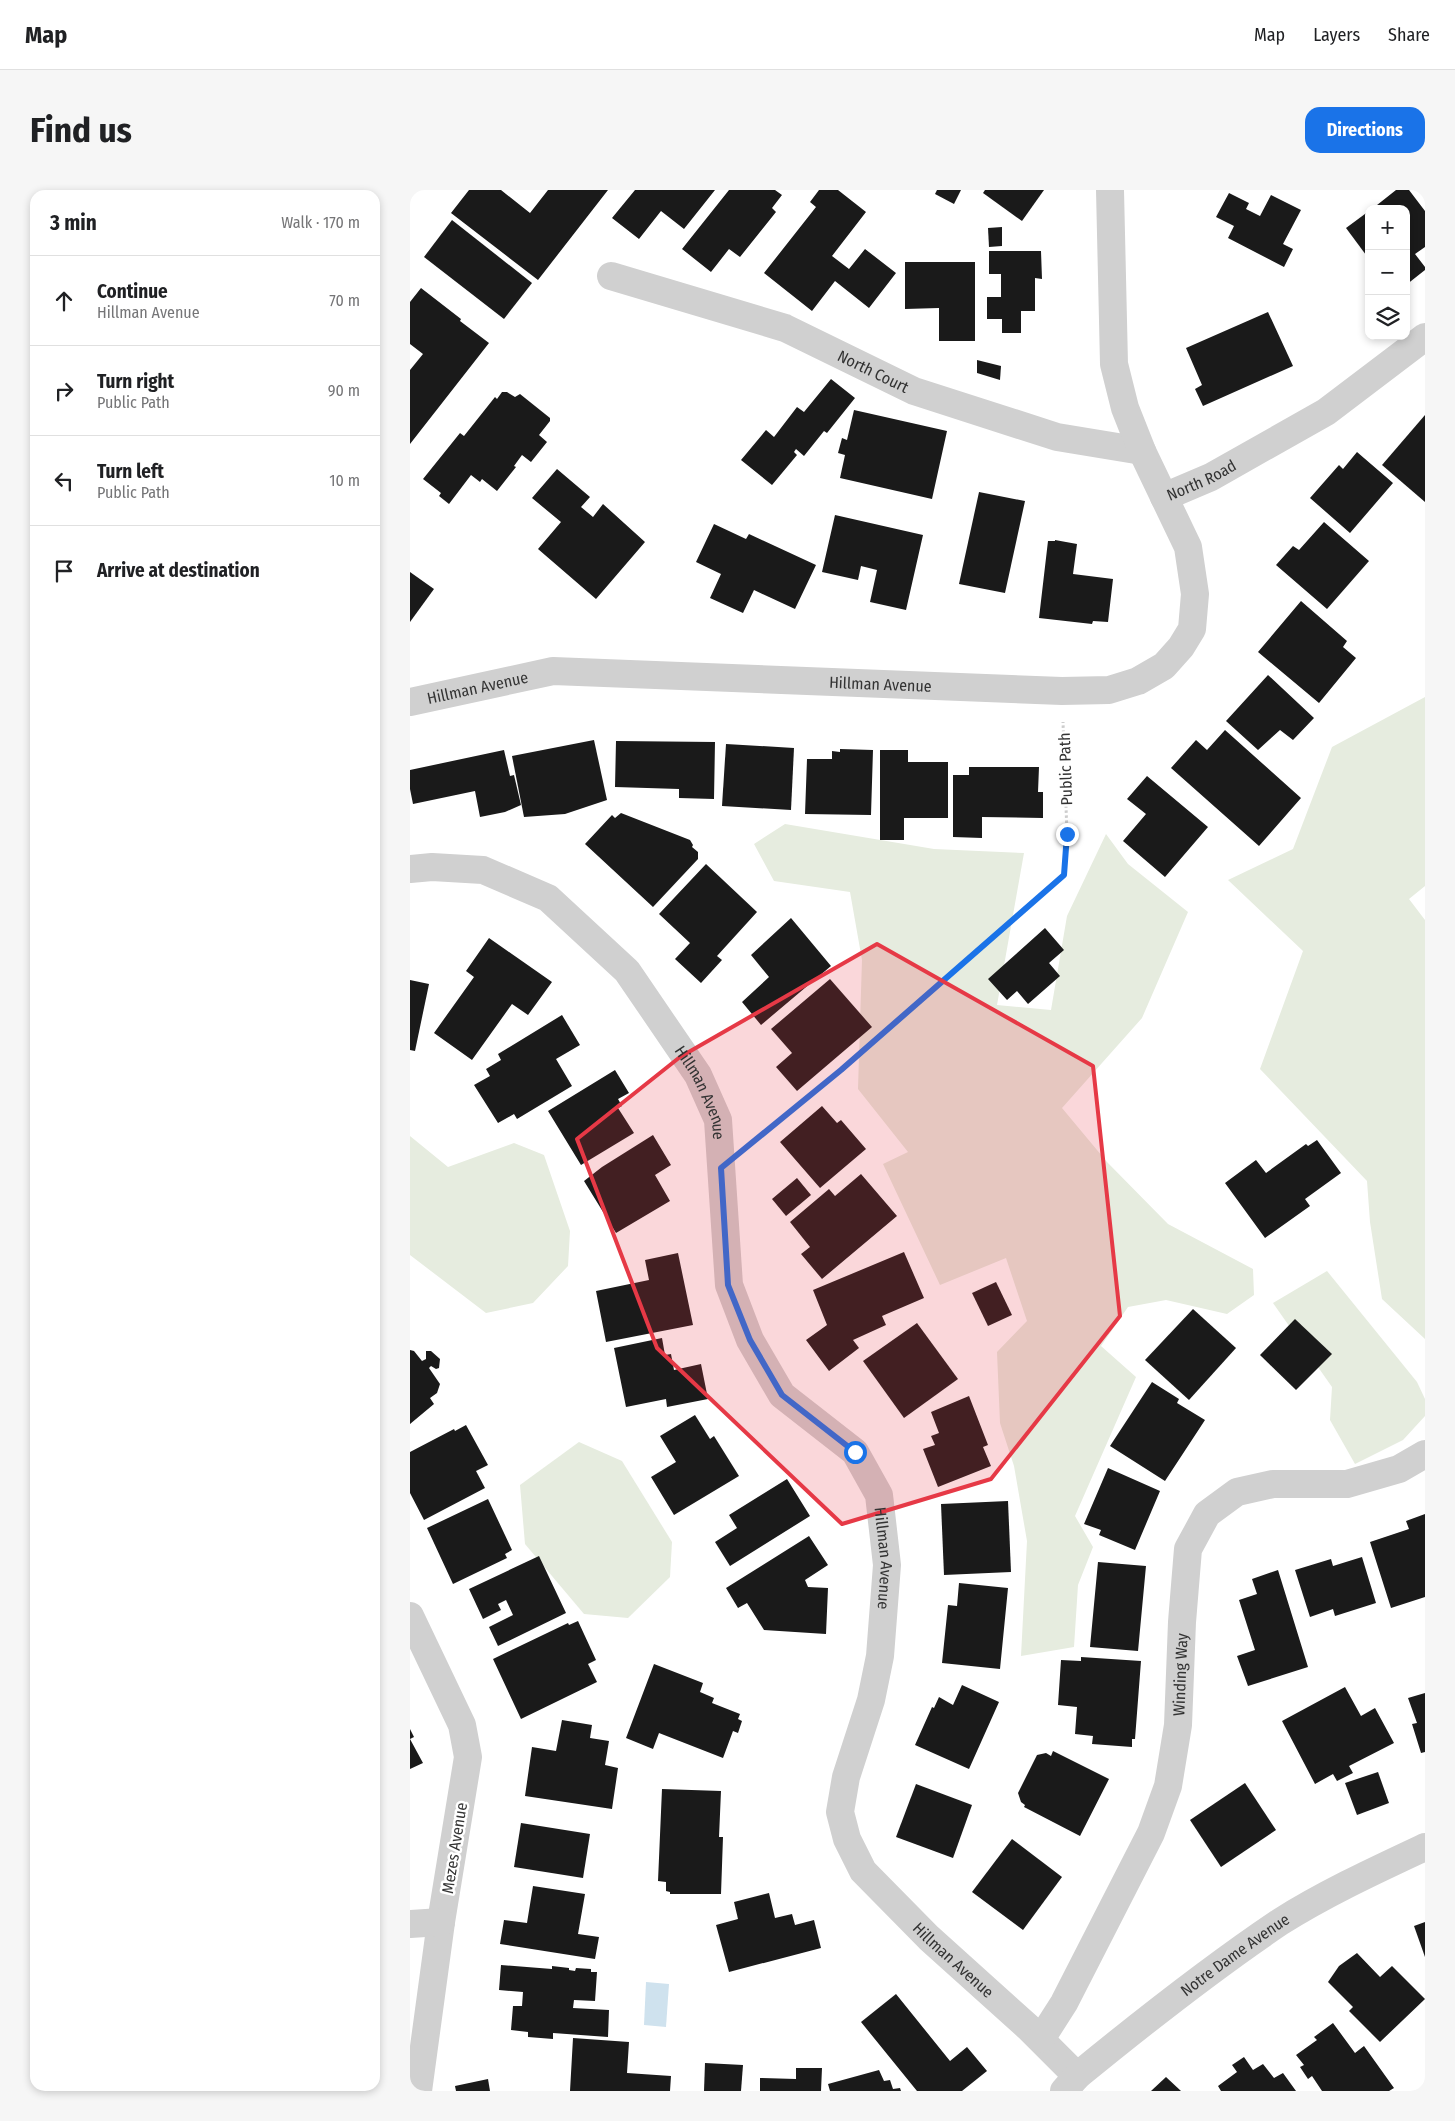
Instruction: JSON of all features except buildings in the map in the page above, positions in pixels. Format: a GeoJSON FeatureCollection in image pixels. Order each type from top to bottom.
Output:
{"type":"FeatureCollection","features":[{"type":"Feature","properties":{"kind":"street","name":"North Road"},"geometry":{"type":"LineString","coordinates":[[1110,190],[1114,364],[1125,408],[1142,451],[1164,497],[1211,478],[1326,412],[1425,337]]}},
{"type":"Feature","properties":{"kind":"street","name":"North Court"},"geometry":{"type":"LineString","coordinates":[[611,276],[785,328],[914,391],[1057,437],[1142,451]]}},
{"type":"Feature","properties":{"kind":"street","name":"Hillman Avenue"},"geometry":{"type":"LineString","coordinates":[[410,702],[553,671],[1062,691],[1109,690],[1138,681],[1164,666],[1181,648],[1192,629],[1195,594],[1188,547],[1164,497]]}},
{"type":"Feature","properties":{"kind":"street","name":"Hillman Avenue"},"geometry":{"type":"LineString","coordinates":[[410,869],[432,867],[483,870],[548,898],[627,971],[698,1075],[718,1120],[728,1285],[750,1340],[782,1395],[855,1452],[879,1495],[887,1564],[880,1656],[871,1700],[846,1776],[840,1812],[847,1839],[863,1870],[929,1938],[1041,2039],[1071,2083]]}},
{"type":"Feature","properties":{"kind":"street","name":"Winding Way"},"geometry":{"type":"LineString","coordinates":[[1041,2039],[1064,2003],[1151,1833],[1168,1786],[1178,1725],[1182,1622],[1188,1549],[1207,1514],[1238,1492],[1273,1484],[1347,1484],[1399,1469],[1425,1454]]}},
{"type":"Feature","properties":{"kind":"street","name":"Mezes Avenue"},"geometry":{"type":"LineString","coordinates":[[410,1616],[426,1646],[462,1725],[468,1757],[441,1922],[418,2091]]}},
{"type":"Feature","properties":{"kind":"street","name":"Notre Dame Avenue"},"geometry":{"type":"LineString","coordinates":[[1071,2083],[1196,1982],[1281,1922],[1346,1885],[1425,1847]]}},
{"type":"Feature","properties":{"kind":"street"},"geometry":{"type":"LineString","coordinates":[[410,1924],[441,1922]]}},
{"type":"Feature","properties":{"kind":"path","name":"Public Path"},"geometry":{"type":"LineString","coordinates":[[721,1168],[841,1070],[1064,875],[1067,834],[1062,691]]}},
{"type":"Feature","properties":{"kind":"highlighted area"},"geometry":{"type":"Polygon","coordinates":[[[877,944],[1093,1066],[1120,1316],[991,1479],[842,1524],[657,1348],[577,1139],[680,1057],[877,944]]]}},
{"type":"Feature","properties":{"kind":"shaded area"},"geometry":{"type":"Polygon","coordinates":[[[1425,697],[1425,886],[1409,899],[1425,920],[1425,1339],[1382,1299],[1370,1222],[1367,1181],[1260,1069],[1303,951],[1228,880],[1293,849],[1332,747],[1425,697]]]}},
{"type":"Feature","properties":{"kind":"shaded area"},"geometry":{"type":"Polygon","coordinates":[[[785,824],[934,849],[1024,853],[997,1005],[1051,1010],[1067,916],[1106,834],[1128,864],[1188,912],[1142,1018],[1062,1108],[1107,1162],[1168,1224],[1253,1269],[1254,1295],[1227,1314],[1166,1300],[1128,1307],[1101,1346],[1136,1377],[1075,1516],[1093,1547],[1078,1585],[1074,1647],[1021,1656],[1027,1541],[1014,1466],[1000,1423],[997,1352],[1027,1321],[1006,1258],[940,1285],[883,1164],[908,1152],[858,1089],[862,960],[850,892],[774,881],[754,844],[785,824]]]}},
{"type":"Feature","properties":{"kind":"shaded area"},"geometry":{"type":"Polygon","coordinates":[[[410,1136],[448,1167],[514,1143],[544,1155],[570,1231],[568,1266],[533,1303],[486,1313],[410,1255],[410,1136]]]}},
{"type":"Feature","properties":{"kind":"shaded area"},"geometry":{"type":"Polygon","coordinates":[[[1327,1271],[1417,1382],[1425,1399],[1425,1416],[1403,1440],[1355,1464],[1330,1420],[1332,1387],[1273,1303],[1327,1271]]]}},
{"type":"Feature","properties":{"kind":"shaded area"},"geometry":{"type":"Polygon","coordinates":[[[579,1442],[622,1461],[672,1542],[670,1577],[628,1618],[584,1614],[525,1544],[520,1485],[579,1442]]]}},
{"type":"Feature","properties":{"kind":"water"},"geometry":{"type":"Polygon","coordinates":[[[646,1982],[669,1984],[666,2027],[644,2025],[646,1982]]]}},
{"type":"Feature","properties":{"kind":"route"},"geometry":{"type":"LineString","coordinates":[[855,1452],[782,1395],[750,1340],[728,1285],[721,1168],[841,1070],[1064,875],[1067,834]]}}]}
